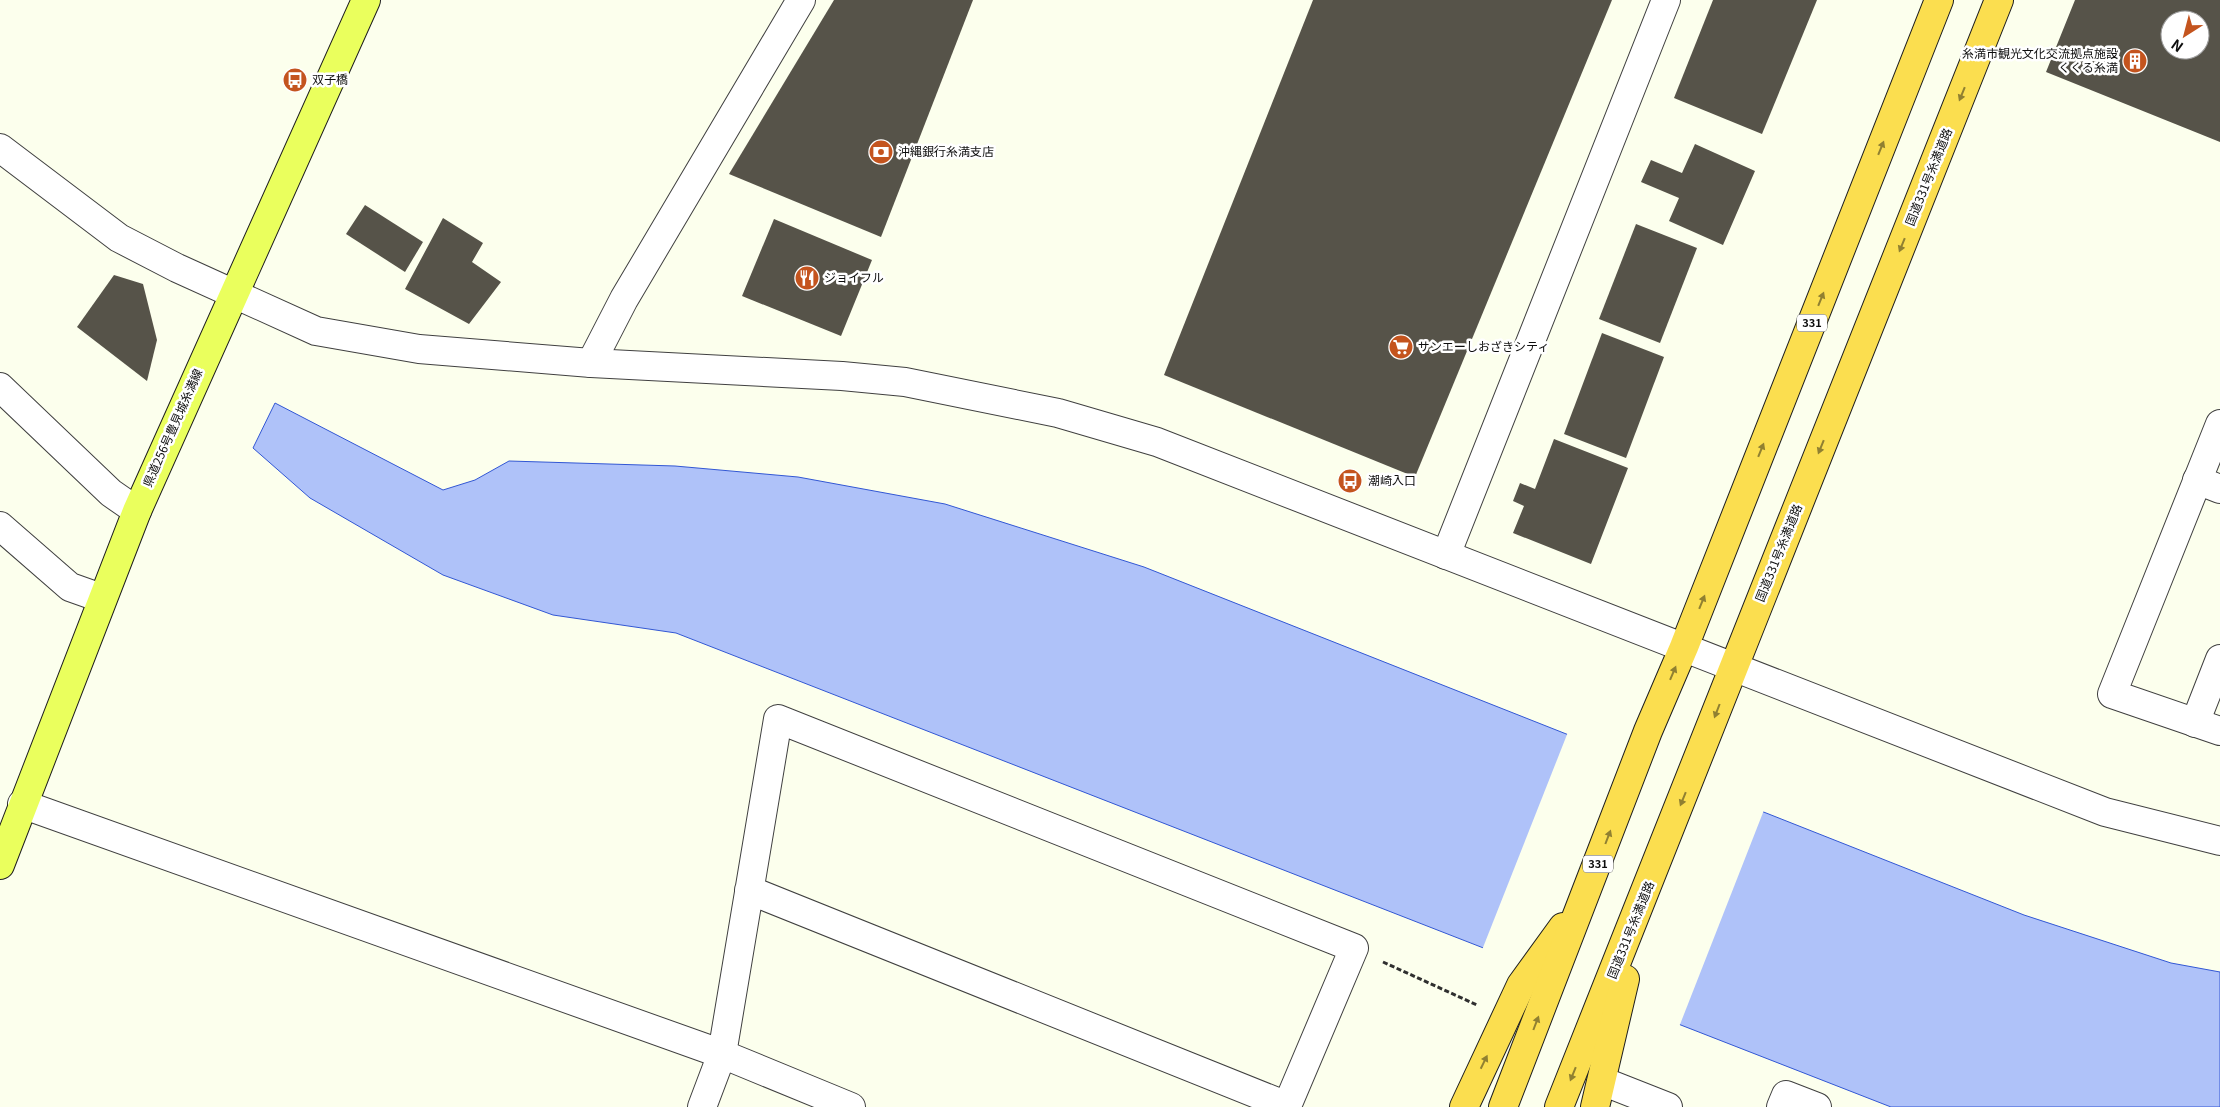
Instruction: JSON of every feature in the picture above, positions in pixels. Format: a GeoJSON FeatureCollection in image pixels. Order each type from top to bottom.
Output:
{"type":"FeatureCollection","features":[{"type":"Feature","properties":{"kind":"highway","name":"331"},"geometry":{"type":"LineString","coordinates":[[1505,1104],[1648,731],[1684,647],[1939,0]]}},
{"type":"Feature","properties":{"kind":"highway","name":"国道331号糸満道路"},"geometry":{"type":"LineString","coordinates":[[1559,1107],[1607,1018],[1640,909],[1734,667],[2000,0]]}},
{"type":"Feature","properties":{"kind":"highway"},"geometry":{"type":"LineString","coordinates":[[1464,1107],[1521,984],[1587,894]]}},
{"type":"Feature","properties":{"kind":"highway"},"geometry":{"type":"LineString","coordinates":[[1595,1107],[1602,1081],[1607,1018]]}},
{"type":"Feature","properties":{"kind":"main road","name":"県道256号豊見城糸満線"},"geometry":{"type":"LineString","coordinates":[[0,865],[101,598],[137,511],[366,0]]}},
{"type":"Feature","properties":{"kind":"street"},"geometry":{"type":"LineString","coordinates":[[591,363],[630,291],[801,0]]}},
{"type":"Feature","properties":{"kind":"street"},"geometry":{"type":"LineString","coordinates":[[1446,555],[1666,0]]}},
{"type":"Feature","properties":{"kind":"street"},"geometry":{"type":"LineString","coordinates":[[0,148],[119,238],[233,294],[316,331],[419,349],[591,363],[842,376],[905,382],[1058,413],[1157,442],[2105,812],[2220,841]]}},
{"type":"Feature","properties":{"kind":"street"},"geometry":{"type":"LineString","coordinates":[[0,387],[111,493],[137,511]]}},
{"type":"Feature","properties":{"kind":"street"},"geometry":{"type":"LineString","coordinates":[[2220,424],[2209,485],[2112,694],[2207,727],[2220,659]]}},
{"type":"Feature","properties":{"kind":"street"},"geometry":{"type":"LineString","coordinates":[[0,526],[70,587],[101,598]]}},
{"type":"Feature","properties":{"kind":"street"},"geometry":{"type":"LineString","coordinates":[[702,1107],[722,1054],[749,890],[778,719],[1354,948],[1287,1106],[749,890]]}},
{"type":"Feature","properties":{"kind":"street"},"geometry":{"type":"LineString","coordinates":[[22,804],[722,1054],[851,1107]]}},
{"type":"Feature","properties":{"kind":"street"},"geometry":{"type":"LineString","coordinates":[[1602,1081],[1668,1107]]}},
{"type":"Feature","properties":{"kind":"street"},"geometry":{"type":"LineString","coordinates":[[1781,1107],[1786,1095],[1817,1107]]}},
{"type":"Feature","properties":{"kind":"path"},"geometry":{"type":"LineString","coordinates":[[1354,948],[1478,1005]]}},
{"type":"Feature","properties":{"kind":"water"},"geometry":{"type":"Polygon","coordinates":[[[275,403],[443,490],[475,480],[509,461],[675,466],[798,477],[945,504],[1144,567],[2024,915],[2171,963],[2220,972],[2220,1107],[1891,1107],[676,633],[553,615],[443,575],[310,498],[253,448],[275,403]]]}},
{"type":"Feature","properties":{"kind":"pier"},"geometry":{"type":"Polygon","coordinates":[[[1568,732],[1764,810],[1679,1027],[1482,950],[1568,732]]]}},
{"type":"Feature","properties":{"kind":"building"},"geometry":{"type":"Polygon","coordinates":[[[834,0],[973,0],[881,237],[729,174],[834,0]]]}},
{"type":"Feature","properties":{"kind":"building"},"geometry":{"type":"Polygon","coordinates":[[[1313,0],[1612,0],[1415,477],[1164,375],[1313,0]]]}},
{"type":"Feature","properties":{"kind":"building"},"geometry":{"type":"Polygon","coordinates":[[[1713,0],[1817,0],[1762,134],[1674,98],[1713,0]]]}},
{"type":"Feature","properties":{"kind":"building","name":"糸満市観光文化交流拠点施設 くくる糸満"},"geometry":{"type":"Polygon","coordinates":[[[2075,0],[2220,0],[2220,142],[2046,72],[2075,0]]]}},
{"type":"Feature","properties":{"kind":"building"},"geometry":{"type":"Polygon","coordinates":[[[1695,144],[1755,171],[1723,245],[1669,221],[1679,198],[1641,182],[1651,160],[1682,173],[1695,144]]]}},
{"type":"Feature","properties":{"kind":"building"},"geometry":{"type":"Polygon","coordinates":[[[365,205],[423,242],[405,272],[346,234],[365,205]]]}},
{"type":"Feature","properties":{"kind":"building"},"geometry":{"type":"Polygon","coordinates":[[[443,218],[483,243],[472,262],[501,282],[469,324],[405,289],[443,218]]]}},
{"type":"Feature","properties":{"kind":"building","name":"ジョイフル"},"geometry":{"type":"Polygon","coordinates":[[[774,219],[872,260],[841,336],[742,296],[774,219]]]}},
{"type":"Feature","properties":{"kind":"building"},"geometry":{"type":"Polygon","coordinates":[[[1636,224],[1697,248],[1660,343],[1599,319],[1636,224]]]}},
{"type":"Feature","properties":{"kind":"building"},"geometry":{"type":"Polygon","coordinates":[[[114,275],[143,284],[157,340],[147,381],[77,327],[114,275]]]}},
{"type":"Feature","properties":{"kind":"building"},"geometry":{"type":"Polygon","coordinates":[[[1602,333],[1664,357],[1626,458],[1564,434],[1602,333]]]}},
{"type":"Feature","properties":{"kind":"building"},"geometry":{"type":"Polygon","coordinates":[[[1554,439],[1628,468],[1591,564],[1513,533],[1524,506],[1513,501],[1520,483],[1535,489],[1554,439]]]}},
{"type":"Feature","properties":{"kind":"place","name":"糸満市観光文化交流拠点施設 くくる糸満"},"geometry":{"type":"Point","coordinates":[2135,61]}},
{"type":"Feature","properties":{"kind":"place","name":"双子橋"},"geometry":{"type":"Point","coordinates":[295,80]}},
{"type":"Feature","properties":{"kind":"place","name":"沖縄銀行糸満支店"},"geometry":{"type":"Point","coordinates":[881,152]}},
{"type":"Feature","properties":{"kind":"place","name":"ジョイフル"},"geometry":{"type":"Point","coordinates":[807,278]}},
{"type":"Feature","properties":{"kind":"place","name":"サンエーしおざきシティ"},"geometry":{"type":"Point","coordinates":[1401,347]}},
{"type":"Feature","properties":{"kind":"place","name":"潮崎入口"},"geometry":{"type":"Point","coordinates":[1350,481]}}]}
